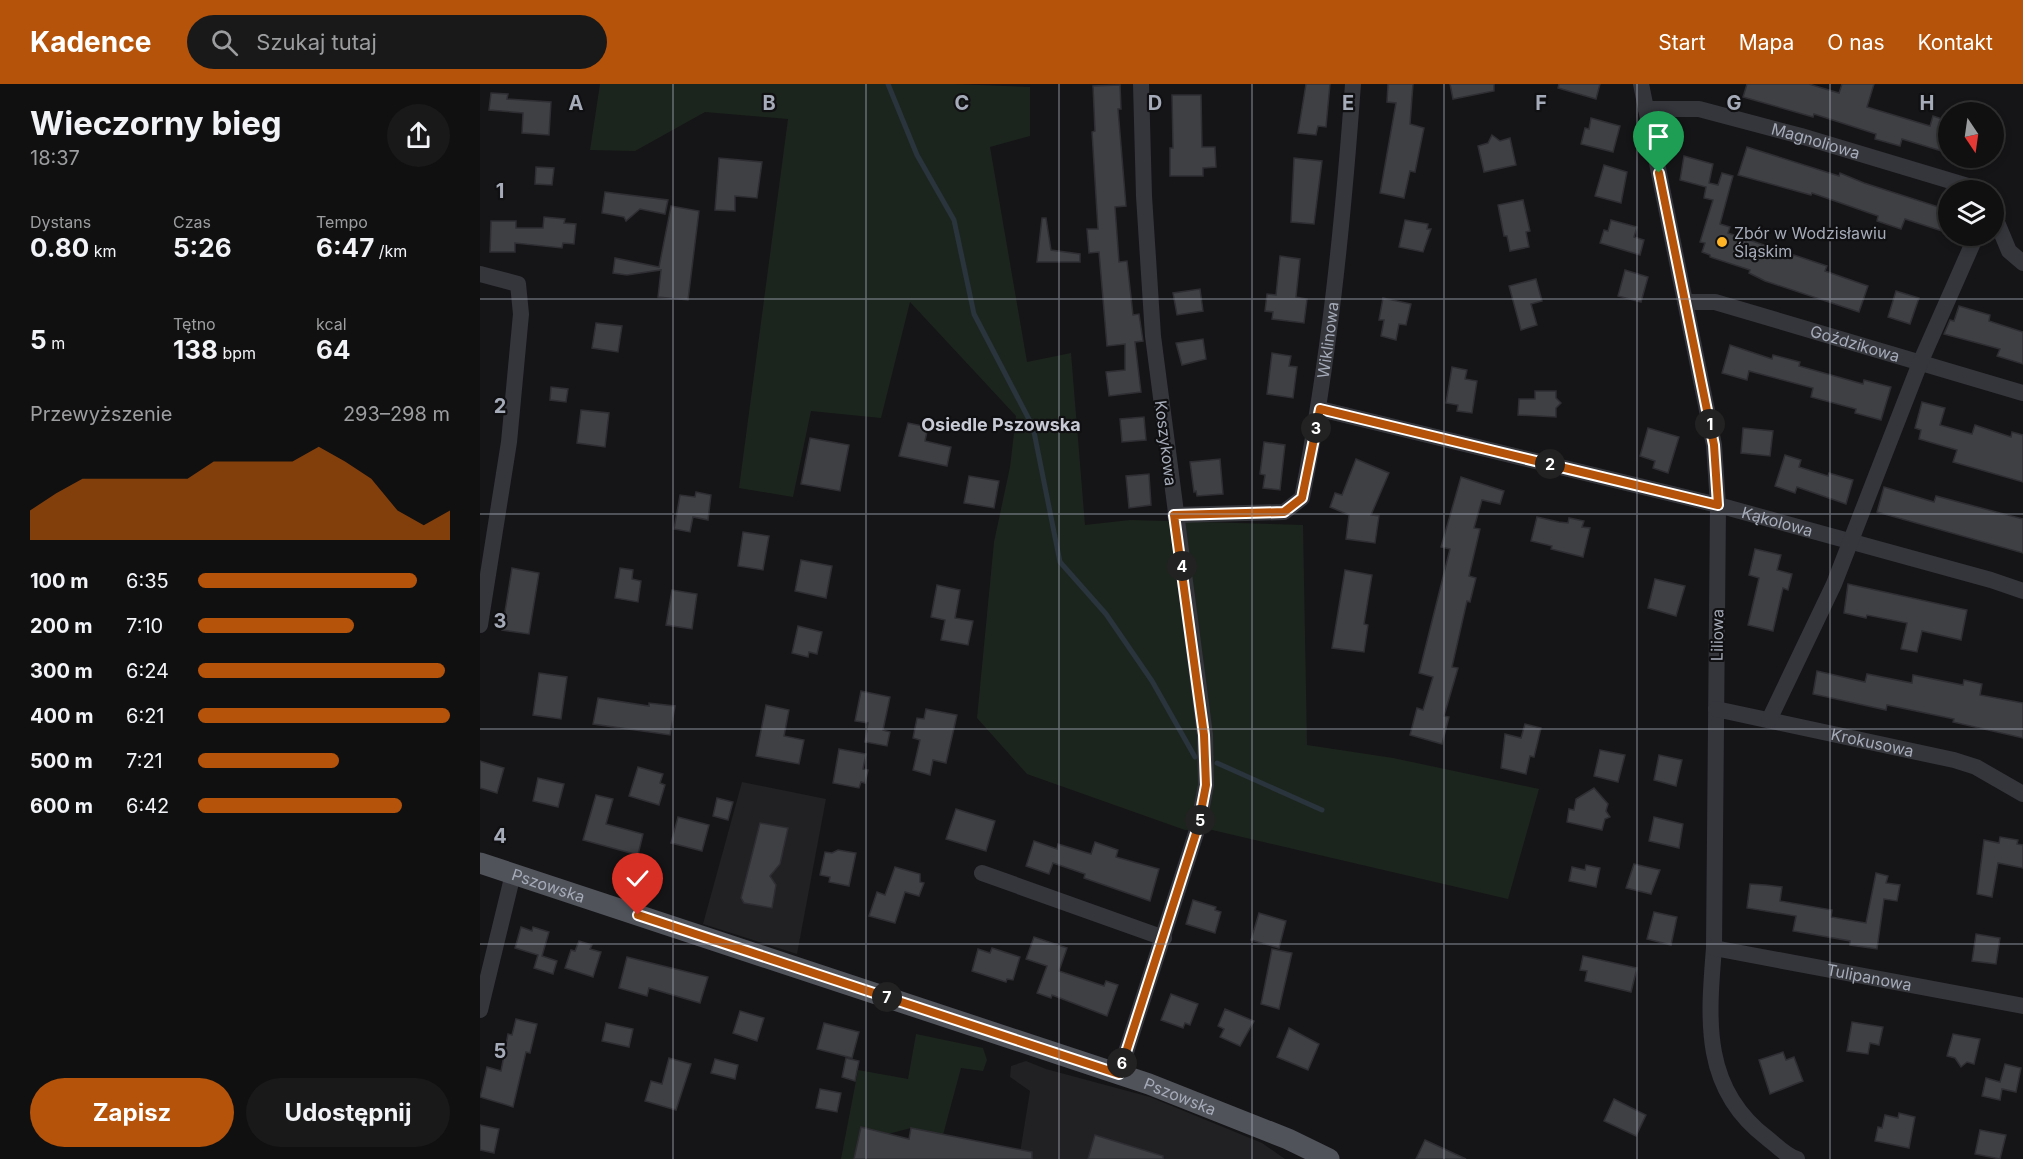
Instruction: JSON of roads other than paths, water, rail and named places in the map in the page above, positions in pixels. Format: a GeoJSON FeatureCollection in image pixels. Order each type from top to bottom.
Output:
{"type":"FeatureCollection","features":[{"type":"Feature","properties":{"kind":"main road","name":"Pszowska"},"geometry":{"type":"LineString","coordinates":[[480,864],[1119,1074],[1272,1133],[1324,1157]]}},
{"type":"Feature","properties":{"kind":"street","name":"Koszykowa"},"geometry":{"type":"LineString","coordinates":[[1119,1074],[1198,827],[1206,785],[1204,735],[1152,336],[1144,196],[1141,84]]}},
{"type":"Feature","properties":{"kind":"street","name":"Wiklinowa"},"geometry":{"type":"LineString","coordinates":[[1174,515],[1284,512],[1302,498],[1320,409],[1345,194],[1353,84]]}},
{"type":"Feature","properties":{"kind":"street","name":"Liliowa"},"geometry":{"type":"LineString","coordinates":[[1641,84],[1714,445],[1718,505],[1714,948],[1710,999],[1714,1065],[1732,1104],[1754,1129],[1797,1159]]}},
{"type":"Feature","properties":{"kind":"street","name":"Magnoliowa"},"geometry":{"type":"LineString","coordinates":[[1646,109],[1699,109],[1947,180]]}},
{"type":"Feature","properties":{"kind":"street"},"geometry":{"type":"LineString","coordinates":[[2004,239],[2009,251],[2023,262]]}},
{"type":"Feature","properties":{"kind":"street"},"geometry":{"type":"LineString","coordinates":[[1769,720],[1834,584],[1920,363],[1972,246]]}},
{"type":"Feature","properties":{"kind":"street"},"geometry":{"type":"LineString","coordinates":[[480,274],[518,284],[521,314],[509,442],[480,625]]}},
{"type":"Feature","properties":{"kind":"street","name":"Goździkowa"},"geometry":{"type":"LineString","coordinates":[[1685,302],[1715,302],[2023,393]]}},
{"type":"Feature","properties":{"kind":"street","name":"Kąkolowa"},"geometry":{"type":"LineString","coordinates":[[1320,409],[1718,505],[2023,591]]}},
{"type":"Feature","properties":{"kind":"street","name":"Krokusowa"},"geometry":{"type":"LineString","coordinates":[[1716,709],[1954,760],[1976,767],[2023,794]]}},
{"type":"Feature","properties":{"kind":"street"},"geometry":{"type":"LineString","coordinates":[[982,873],[1164,938]]}},
{"type":"Feature","properties":{"kind":"street"},"geometry":{"type":"LineString","coordinates":[[480,1010],[513,874]]}},
{"type":"Feature","properties":{"kind":"street","name":"Tulipanowa"},"geometry":{"type":"LineString","coordinates":[[1714,948],[2023,1006]]}},
{"type":"Feature","properties":{"kind":"waterway"},"geometry":{"type":"LineString","coordinates":[[888,84],[917,155],[954,220],[974,314],[1033,427],[1060,562],[1106,614],[1152,681],[1195,757]]}},
{"type":"Feature","properties":{"kind":"waterway"},"geometry":{"type":"LineString","coordinates":[[1217,763],[1322,810]]}},
{"type":"Feature","properties":{"kind":"place","name":"Zbór w Wodzisławiu Śląskim"},"geometry":{"type":"Point","coordinates":[1722,242]}},
{"type":"Feature","properties":{"kind":"district","name":"Osiedle Pszowska"},"geometry":{"type":"Point","coordinates":[1001,425]}}]}
